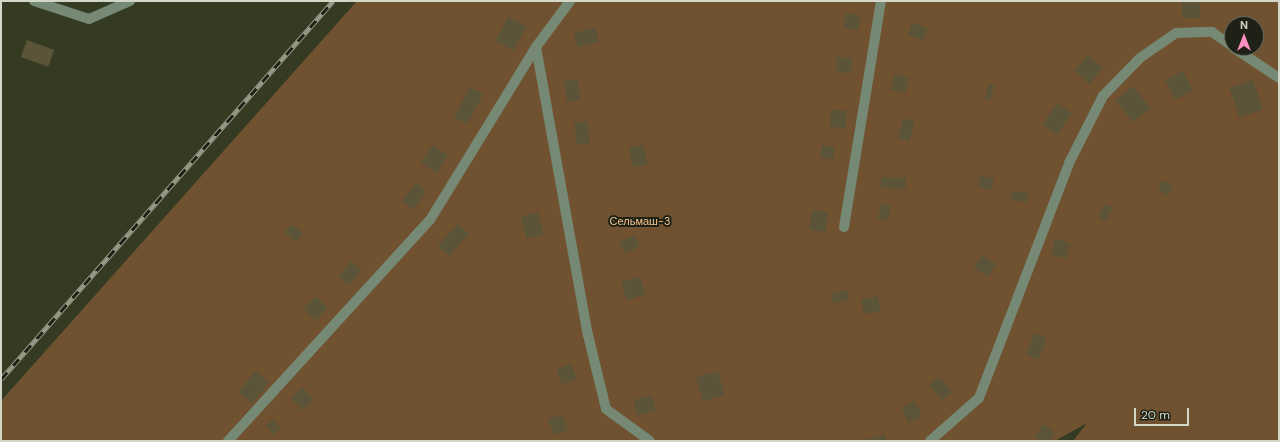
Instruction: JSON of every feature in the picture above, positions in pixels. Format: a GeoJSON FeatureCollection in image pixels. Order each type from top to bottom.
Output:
{"type":"FeatureCollection","features":[{"type":"Feature","properties":{"kind":"street"},"geometry":{"type":"LineString","coordinates":[[34,1],[89,19],[130,1]]}},
{"type":"Feature","properties":{"kind":"street"},"geometry":{"type":"LineString","coordinates":[[228,441],[430,220],[536,47],[570,1]]}},
{"type":"Feature","properties":{"kind":"street"},"geometry":{"type":"LineString","coordinates":[[844,227],[881,1]]}},
{"type":"Feature","properties":{"kind":"street"},"geometry":{"type":"LineString","coordinates":[[930,441],[979,398],[1069,163],[1102,96],[1140,58],[1176,33],[1212,32],[1224,40]]}},
{"type":"Feature","properties":{"kind":"street"},"geometry":{"type":"LineString","coordinates":[[536,47],[588,335],[606,409],[650,441]]}},
{"type":"Feature","properties":{"kind":"street"},"geometry":{"type":"LineString","coordinates":[[1246,56],[1279,78]]}},
{"type":"Feature","properties":{"kind":"green space","name":"Сельмаш-3"},"geometry":{"type":"Polygon","coordinates":[[[357,1],[1279,1],[1279,441],[1073,441],[1087,423],[1055,441],[1,441],[1,401],[357,1]]]}},
{"type":"Feature","properties":{"kind":"building"},"geometry":{"type":"Polygon","coordinates":[[[1182,1],[1200,1],[1200,18],[1182,18],[1182,1]]]}},
{"type":"Feature","properties":{"kind":"building"},"geometry":{"type":"Polygon","coordinates":[[[846,13],[861,16],[858,31],[843,28],[846,13]]]}},
{"type":"Feature","properties":{"kind":"building"},"geometry":{"type":"Polygon","coordinates":[[[508,17],[527,27],[514,51],[495,41],[508,17]]]}},
{"type":"Feature","properties":{"kind":"building"},"geometry":{"type":"Polygon","coordinates":[[[912,23],[927,28],[923,40],[908,35],[912,23]]]}},
{"type":"Feature","properties":{"kind":"building"},"geometry":{"type":"Polygon","coordinates":[[[595,27],[599,41],[578,47],[574,33],[595,27]]]}},
{"type":"Feature","properties":{"kind":"building"},"geometry":{"type":"Polygon","coordinates":[[[27,40],[54,50],[48,67],[21,57],[27,40]]]}},
{"type":"Feature","properties":{"kind":"building"},"geometry":{"type":"Polygon","coordinates":[[[1088,55],[1103,68],[1089,84],[1074,71],[1088,55]]]}},
{"type":"Feature","properties":{"kind":"building"},"geometry":{"type":"Polygon","coordinates":[[[837,57],[852,58],[851,73],[836,72],[837,57]]]}},
{"type":"Feature","properties":{"kind":"building"},"geometry":{"type":"Polygon","coordinates":[[[1183,71],[1193,91],[1175,100],[1165,80],[1183,71]]]}},
{"type":"Feature","properties":{"kind":"building"},"geometry":{"type":"Polygon","coordinates":[[[895,74],[909,78],[905,94],[891,89],[895,74]]]}},
{"type":"Feature","properties":{"kind":"building"},"geometry":{"type":"Polygon","coordinates":[[[578,79],[581,100],[567,102],[564,81],[578,79]]]}},
{"type":"Feature","properties":{"kind":"building"},"geometry":{"type":"Polygon","coordinates":[[[1253,80],[1263,109],[1239,117],[1229,88],[1253,80]]]}},
{"type":"Feature","properties":{"kind":"building"},"geometry":{"type":"Polygon","coordinates":[[[989,84],[995,86],[990,100],[984,98],[989,84]]]}},
{"type":"Feature","properties":{"kind":"building"},"geometry":{"type":"Polygon","coordinates":[[[1133,86],[1151,108],[1133,122],[1115,100],[1133,86]]]}},
{"type":"Feature","properties":{"kind":"building"},"geometry":{"type":"Polygon","coordinates":[[[470,87],[483,94],[467,124],[454,117],[470,87]]]}},
{"type":"Feature","properties":{"kind":"building"},"geometry":{"type":"Polygon","coordinates":[[[1057,103],[1072,113],[1057,135],[1042,125],[1057,103]]]}},
{"type":"Feature","properties":{"kind":"building"},"geometry":{"type":"Polygon","coordinates":[[[831,110],[847,111],[846,128],[830,127],[831,110]]]}},
{"type":"Feature","properties":{"kind":"building"},"geometry":{"type":"Polygon","coordinates":[[[903,118],[915,121],[910,141],[898,138],[903,118]]]}},
{"type":"Feature","properties":{"kind":"building"},"geometry":{"type":"Polygon","coordinates":[[[587,121],[590,143],[577,145],[574,123],[587,121]]]}},
{"type":"Feature","properties":{"kind":"building"},"geometry":{"type":"Polygon","coordinates":[[[432,145],[448,155],[437,173],[421,163],[432,145]]]}},
{"type":"Feature","properties":{"kind":"building"},"geometry":{"type":"Polygon","coordinates":[[[644,145],[647,165],[632,167],[629,147],[644,145]]]}},
{"type":"Feature","properties":{"kind":"building"},"geometry":{"type":"Polygon","coordinates":[[[822,145],[835,147],[833,160],[820,158],[822,145]]]}},
{"type":"Feature","properties":{"kind":"building"},"geometry":{"type":"Polygon","coordinates":[[[981,175],[994,179],[991,191],[977,186],[981,175]]]}},
{"type":"Feature","properties":{"kind":"building"},"geometry":{"type":"Polygon","coordinates":[[[881,177],[906,178],[906,189],[881,188],[881,177]]]}},
{"type":"Feature","properties":{"kind":"building"},"geometry":{"type":"Polygon","coordinates":[[[1165,180],[1173,189],[1166,196],[1158,187],[1165,180]]]}},
{"type":"Feature","properties":{"kind":"building"},"geometry":{"type":"Polygon","coordinates":[[[416,183],[427,192],[412,210],[402,201],[416,183]]]}},
{"type":"Feature","properties":{"kind":"building"},"geometry":{"type":"Polygon","coordinates":[[[1012,191],[1029,193],[1028,202],[1011,200],[1012,191]]]}},
{"type":"Feature","properties":{"kind":"building"},"geometry":{"type":"Polygon","coordinates":[[[882,203],[892,206],[887,221],[877,218],[882,203]]]}},
{"type":"Feature","properties":{"kind":"building"},"geometry":{"type":"Polygon","coordinates":[[[1105,204],[1113,208],[1106,221],[1098,217],[1105,204]]]}},
{"type":"Feature","properties":{"kind":"building"},"geometry":{"type":"Polygon","coordinates":[[[812,210],[828,212],[825,232],[810,230],[812,210]]]}},
{"type":"Feature","properties":{"kind":"building"},"geometry":{"type":"Polygon","coordinates":[[[538,212],[544,234],[527,239],[521,217],[538,212]]]}},
{"type":"Feature","properties":{"kind":"building"},"geometry":{"type":"Polygon","coordinates":[[[292,224],[303,234],[296,242],[285,232],[292,224]]]}},
{"type":"Feature","properties":{"kind":"building"},"geometry":{"type":"Polygon","coordinates":[[[458,224],[469,234],[449,256],[438,246],[458,224]]]}},
{"type":"Feature","properties":{"kind":"building"},"geometry":{"type":"Polygon","coordinates":[[[635,235],[640,247],[624,254],[619,242],[635,235]]]}},
{"type":"Feature","properties":{"kind":"building"},"geometry":{"type":"Polygon","coordinates":[[[1055,239],[1070,243],[1066,259],[1051,254],[1055,239]]]}},
{"type":"Feature","properties":{"kind":"building"},"geometry":{"type":"Polygon","coordinates":[[[982,255],[996,264],[988,277],[974,268],[982,255]]]}},
{"type":"Feature","properties":{"kind":"building"},"geometry":{"type":"Polygon","coordinates":[[[351,261],[362,270],[349,285],[338,277],[351,261]]]}},
{"type":"Feature","properties":{"kind":"building"},"geometry":{"type":"Polygon","coordinates":[[[640,276],[646,294],[627,300],[621,282],[640,276]]]}},
{"type":"Feature","properties":{"kind":"building"},"geometry":{"type":"Polygon","coordinates":[[[847,290],[849,299],[833,304],[830,294],[847,290]]]}},
{"type":"Feature","properties":{"kind":"building"},"geometry":{"type":"Polygon","coordinates":[[[316,296],[328,308],[315,321],[303,309],[316,296]]]}},
{"type":"Feature","properties":{"kind":"building"},"geometry":{"type":"Polygon","coordinates":[[[878,296],[881,311],[864,314],[861,299],[878,296]]]}},
{"type":"Feature","properties":{"kind":"building"},"geometry":{"type":"Polygon","coordinates":[[[1034,333],[1047,338],[1039,359],[1026,354],[1034,333]]]}},
{"type":"Feature","properties":{"kind":"building"},"geometry":{"type":"Polygon","coordinates":[[[572,364],[577,379],[562,384],[557,369],[572,364]]]}},
{"type":"Feature","properties":{"kind":"building"},"geometry":{"type":"Polygon","coordinates":[[[255,371],[269,382],[253,403],[238,392],[255,371]]]}},
{"type":"Feature","properties":{"kind":"building"},"geometry":{"type":"Polygon","coordinates":[[[718,371],[725,395],[703,401],[696,377],[718,371]]]}},
{"type":"Feature","properties":{"kind":"building"},"geometry":{"type":"Polygon","coordinates":[[[939,377],[952,392],[942,401],[929,386],[939,377]]]}},
{"type":"Feature","properties":{"kind":"building"},"geometry":{"type":"Polygon","coordinates":[[[302,387],[314,399],[303,410],[291,398],[302,387]]]}},
{"type":"Feature","properties":{"kind":"building"},"geometry":{"type":"Polygon","coordinates":[[[652,395],[656,410],[638,415],[634,400],[652,395]]]}},
{"type":"Feature","properties":{"kind":"building"},"geometry":{"type":"Polygon","coordinates":[[[915,401],[922,417],[908,423],[901,407],[915,401]]]}},
{"type":"Feature","properties":{"kind":"building"},"geometry":{"type":"Polygon","coordinates":[[[562,414],[568,430],[554,435],[548,419],[562,414]]]}},
{"type":"Feature","properties":{"kind":"building"},"geometry":{"type":"Polygon","coordinates":[[[273,419],[281,428],[274,435],[266,426],[273,419]]]}},
{"type":"Feature","properties":{"kind":"building"},"geometry":{"type":"Polygon","coordinates":[[[1043,424],[1055,432],[1050,441],[1035,438],[1043,424]]]}},
{"type":"Feature","properties":{"kind":"building"},"geometry":{"type":"Polygon","coordinates":[[[885,434],[887,441],[864,440],[885,434]]]}},
{"type":"Feature","properties":{"kind":"railway"},"geometry":{"type":"LineString","coordinates":[[1,379],[333,1]]}}]}
